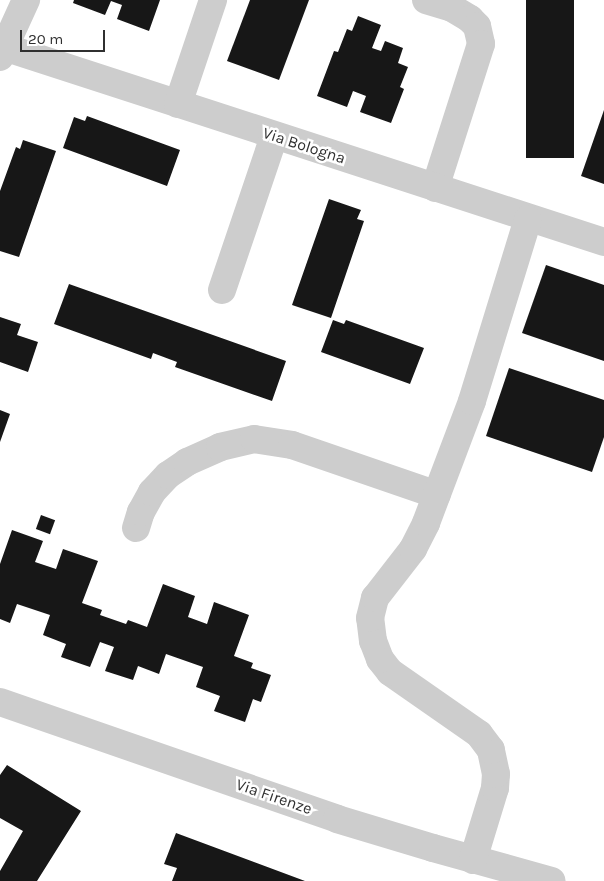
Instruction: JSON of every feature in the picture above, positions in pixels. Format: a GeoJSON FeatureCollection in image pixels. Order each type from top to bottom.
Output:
{"type":"FeatureCollection","features":[{"type":"Feature","properties":{"kind":"street"},"geometry":{"type":"LineString","coordinates":[[2,52],[26,0]]}},
{"type":"Feature","properties":{"kind":"street"},"geometry":{"type":"LineString","coordinates":[[178,104],[213,0]]}},
{"type":"Feature","properties":{"kind":"street"},"geometry":{"type":"LineString","coordinates":[[426,0],[452,8],[470,19],[477,26],[481,44],[436,188]]}},
{"type":"Feature","properties":{"kind":"street","name":"Via Bologna"},"geometry":{"type":"LineString","coordinates":[[2,52],[178,104],[604,242]]}},
{"type":"Feature","properties":{"kind":"street"},"geometry":{"type":"LineString","coordinates":[[222,290],[274,136]]}},
{"type":"Feature","properties":{"kind":"street"},"geometry":{"type":"LineString","coordinates":[[473,860],[495,788],[496,774],[491,750],[479,734],[390,672],[377,652],[370,618],[375,598],[414,549],[437,495],[472,401],[528,218]]}},
{"type":"Feature","properties":{"kind":"street"},"geometry":{"type":"LineString","coordinates":[[136,528],[146,503],[168,475],[187,462],[220,447],[254,439],[292,445],[437,495]]}},
{"type":"Feature","properties":{"kind":"street","name":"Via Firenze"},"geometry":{"type":"LineString","coordinates":[[0,702],[337,818],[473,860],[552,881]]}},
{"type":"Feature","properties":{"kind":"building"},"geometry":{"type":"Polygon","coordinates":[[[74,0],[160,0],[149,31],[117,19],[122,5],[111,1],[105,15],[73,3],[74,0]]]}},
{"type":"Feature","properties":{"kind":"building"},"geometry":{"type":"Polygon","coordinates":[[[250,0],[309,0],[279,80],[227,61],[250,0]]]}},
{"type":"Feature","properties":{"kind":"building"},"geometry":{"type":"Polygon","coordinates":[[[526,0],[574,0],[574,158],[526,158],[526,0]]]}},
{"type":"Feature","properties":{"kind":"building"},"geometry":{"type":"Polygon","coordinates":[[[358,16],[381,25],[372,48],[381,51],[385,41],[403,48],[398,63],[408,67],[400,87],[404,89],[391,123],[360,112],[366,96],[353,91],[347,107],[317,96],[334,51],[338,52],[347,29],[352,31],[358,16]]]}},
{"type":"Feature","properties":{"kind":"building"},"geometry":{"type":"Polygon","coordinates":[[[604,110],[604,184],[581,176],[604,110]]]}},
{"type":"Feature","properties":{"kind":"building"},"geometry":{"type":"Polygon","coordinates":[[[87,116],[180,150],[167,186],[63,148],[74,117],[85,121],[87,116]]]}},
{"type":"Feature","properties":{"kind":"building"},"geometry":{"type":"Polygon","coordinates":[[[23,140],[56,151],[19,257],[0,251],[0,191],[16,147],[20,149],[23,140]]]}},
{"type":"Feature","properties":{"kind":"building"},"geometry":{"type":"Polygon","coordinates":[[[329,199],[361,210],[357,219],[364,221],[331,318],[292,305],[329,199]]]}},
{"type":"Feature","properties":{"kind":"building"},"geometry":{"type":"Polygon","coordinates":[[[546,265],[604,285],[604,361],[522,333],[546,265]]]}},
{"type":"Feature","properties":{"kind":"building"},"geometry":{"type":"Polygon","coordinates":[[[69,284],[286,361],[272,401],[175,367],[177,362],[153,353],[151,359],[54,324],[69,284]]]}},
{"type":"Feature","properties":{"kind":"building"},"geometry":{"type":"Polygon","coordinates":[[[0,317],[21,324],[17,335],[38,342],[28,372],[0,362],[0,317]]]}},
{"type":"Feature","properties":{"kind":"building"},"geometry":{"type":"Polygon","coordinates":[[[333,320],[344,324],[346,320],[424,348],[410,384],[321,352],[333,320]]]}},
{"type":"Feature","properties":{"kind":"building"},"geometry":{"type":"Polygon","coordinates":[[[509,368],[604,400],[604,437],[592,472],[486,436],[509,368]]]}},
{"type":"Feature","properties":{"kind":"building"},"geometry":{"type":"Polygon","coordinates":[[[0,410],[10,414],[0,442],[0,410]]]}},
{"type":"Feature","properties":{"kind":"building"},"geometry":{"type":"Polygon","coordinates":[[[41,515],[55,520],[50,534],[36,529],[41,515]]]}},
{"type":"Feature","properties":{"kind":"building"},"geometry":{"type":"Polygon","coordinates":[[[12,530],[43,541],[35,562],[56,569],[63,549],[98,561],[82,603],[102,610],[100,615],[126,624],[128,620],[147,627],[163,584],[195,596],[188,617],[207,624],[214,602],[249,615],[234,656],[253,663],[251,668],[271,675],[261,702],[253,699],[245,722],[214,711],[220,696],[196,687],[203,667],[166,654],[159,674],[138,666],[133,680],[105,671],[114,647],[100,642],[90,667],[61,657],[66,644],[43,635],[50,615],[17,604],[10,623],[0,619],[0,564],[12,530]]]}},
{"type":"Feature","properties":{"kind":"building"},"geometry":{"type":"Polygon","coordinates":[[[7,765],[81,811],[37,881],[0,881],[0,871],[23,831],[0,818],[0,775],[7,765]]]}},
{"type":"Feature","properties":{"kind":"building"},"geometry":{"type":"Polygon","coordinates":[[[176,833],[305,881],[172,881],[177,868],[164,864],[176,833]]]}}]}
